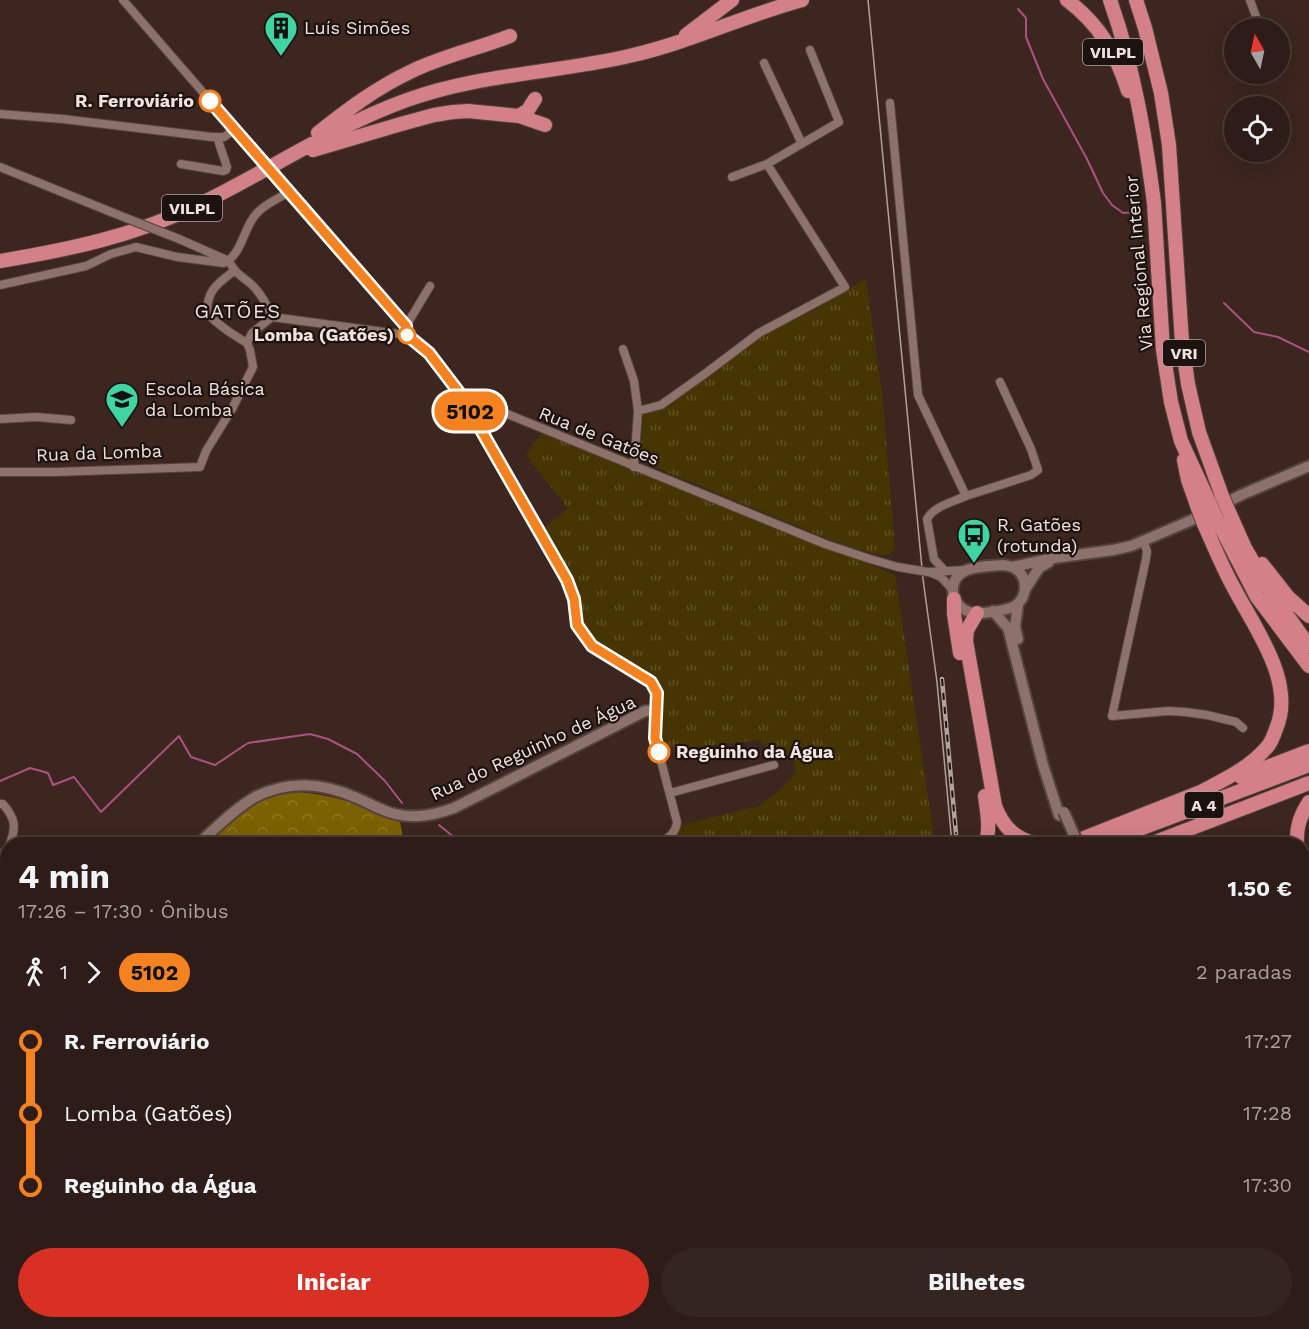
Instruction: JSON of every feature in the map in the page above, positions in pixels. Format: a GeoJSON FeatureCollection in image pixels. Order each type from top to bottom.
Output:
{"type":"FeatureCollection","features":[{"type":"Feature","properties":{"kind":"highway"},"geometry":{"type":"LineString","coordinates":[[733,0],[732,13],[736,18],[742,20]]}},
{"type":"Feature","properties":{"kind":"highway","name":"VILPL"},"geometry":{"type":"LineString","coordinates":[[0,261],[91,243],[152,225],[230,189],[351,123],[396,102],[440,87],[612,58],[671,42],[682,38],[733,0]]}},
{"type":"Feature","properties":{"kind":"highway","name":"VILPL"},"geometry":{"type":"LineString","coordinates":[[369,115],[445,88],[632,56],[672,45],[802,0]]}},
{"type":"Feature","properties":{"kind":"highway","name":"VILPL"},"geometry":{"type":"LineString","coordinates":[[1067,0],[1087,17],[1107,42],[1118,60],[1132,105],[1140,115]]}},
{"type":"Feature","properties":{"kind":"highway","name":"Via Regional Interior"},"geometry":{"type":"LineString","coordinates":[[1110,0],[1126,49],[1140,115],[1154,203],[1163,350],[1171,402],[1188,480],[1210,502]]}},
{"type":"Feature","properties":{"kind":"highway","name":"Via Regional Interior"},"geometry":{"type":"LineString","coordinates":[[1136,0],[1161,93],[1167,134],[1182,342],[1210,502],[1216,518]]}},
{"type":"Feature","properties":{"kind":"highway"},"geometry":{"type":"LineString","coordinates":[[291,155],[358,102],[401,76],[433,62],[510,36]]}},
{"type":"Feature","properties":{"kind":"highway"},"geometry":{"type":"LineString","coordinates":[[519,116],[528,110],[535,99]]}},
{"type":"Feature","properties":{"kind":"highway"},"geometry":{"type":"LineString","coordinates":[[291,155],[434,115],[468,111],[519,116],[545,125]]}},
{"type":"Feature","properties":{"kind":"highway"},"geometry":{"type":"LineString","coordinates":[[1197,794],[1251,764],[1270,744],[1279,721],[1282,702],[1280,686],[1268,652],[1226,573],[1216,518],[1210,502]]}},
{"type":"Feature","properties":{"kind":"highway"},"geometry":{"type":"LineString","coordinates":[[1216,518],[1263,564],[1288,597],[1309,616]]}},
{"type":"Feature","properties":{"kind":"highway","name":"VRI"},"geometry":{"type":"LineString","coordinates":[[1216,518],[1245,548],[1270,591],[1309,646]]}},
{"type":"Feature","properties":{"kind":"highway","name":"VRI"},"geometry":{"type":"LineString","coordinates":[[1216,518],[1257,597],[1309,666]]}},
{"type":"Feature","properties":{"kind":"highway"},"geometry":{"type":"LineString","coordinates":[[953,594],[954,614],[988,814],[987,837]]}},
{"type":"Feature","properties":{"kind":"highway"},"geometry":{"type":"LineString","coordinates":[[977,613],[967,630],[966,641],[995,806],[1011,833],[1018,837]]}},
{"type":"Feature","properties":{"kind":"highway"},"geometry":{"type":"LineString","coordinates":[[1088,837],[1309,751]]}},
{"type":"Feature","properties":{"kind":"highway","name":"A 4"},"geometry":{"type":"LineString","coordinates":[[1119,837],[1309,765]]}},
{"type":"Feature","properties":{"kind":"highway","name":"A 4"},"geometry":{"type":"LineString","coordinates":[[1168,837],[1309,783]]}},
{"type":"Feature","properties":{"kind":"highway"},"geometry":{"type":"LineString","coordinates":[[1296,837],[1303,810],[1309,802]]}},
{"type":"Feature","properties":{"kind":"main road"},"geometry":{"type":"LineString","coordinates":[[1012,567],[1131,546],[1309,466]]}},
{"type":"Feature","properties":{"kind":"main road"},"geometry":{"type":"LineString","coordinates":[[1026,588],[1020,572],[1004,565],[968,570],[960,574],[955,581],[953,594],[959,606],[966,611],[977,613],[1011,608],[1023,597],[1039,568],[1054,558]]}},
{"type":"Feature","properties":{"kind":"main road"},"geometry":{"type":"LineString","coordinates":[[1018,604],[1015,627],[1068,837]]}},
{"type":"Feature","properties":{"kind":"main road"},"geometry":{"type":"LineString","coordinates":[[993,611],[1008,628],[1043,765],[1061,814],[1074,837]]}},
{"type":"Feature","properties":{"kind":"main road","name":"Rua do Reguinho de Água"},"geometry":{"type":"LineString","coordinates":[[206,837],[246,802],[264,793],[286,787],[316,785],[333,789],[393,814],[404,816],[432,815],[443,812],[645,711],[656,710]]}},
{"type":"Feature","properties":{"kind":"street"},"geometry":{"type":"LineString","coordinates":[[123,0],[406,326],[407,335]]}},
{"type":"Feature","properties":{"kind":"street"},"geometry":{"type":"LineString","coordinates":[[1250,0],[1256,18]]}},
{"type":"Feature","properties":{"kind":"street"},"geometry":{"type":"LineString","coordinates":[[732,177],[767,164],[838,122],[810,50]]}},
{"type":"Feature","properties":{"kind":"street"},"geometry":{"type":"LineString","coordinates":[[764,63],[802,144]]}},
{"type":"Feature","properties":{"kind":"street"},"geometry":{"type":"LineString","coordinates":[[890,102],[918,395],[966,496]]}},
{"type":"Feature","properties":{"kind":"street"},"geometry":{"type":"LineString","coordinates":[[0,114],[217,137],[224,136],[235,129]]}},
{"type":"Feature","properties":{"kind":"street"},"geometry":{"type":"LineString","coordinates":[[181,164],[226,170],[217,137]]}},
{"type":"Feature","properties":{"kind":"street"},"geometry":{"type":"LineString","coordinates":[[638,411],[661,405],[759,333],[845,287],[767,164]]}},
{"type":"Feature","properties":{"kind":"street"},"geometry":{"type":"LineString","coordinates":[[0,166],[229,261],[234,271],[255,288],[272,317]]}},
{"type":"Feature","properties":{"kind":"street"},"geometry":{"type":"LineString","coordinates":[[0,285],[86,266],[111,254],[136,247],[177,257],[224,263],[236,254],[258,211],[289,192]]}},
{"type":"Feature","properties":{"kind":"street"},"geometry":{"type":"LineString","coordinates":[[234,271],[218,284],[208,297],[207,313],[228,332],[247,343],[252,333],[272,317],[407,335],[429,353],[461,395],[567,580],[574,599],[577,625],[592,646],[651,682],[657,693],[655,738],[677,822],[676,828],[668,837]]}},
{"type":"Feature","properties":{"kind":"street"},"geometry":{"type":"LineString","coordinates":[[406,326],[430,286]]}},
{"type":"Feature","properties":{"kind":"street","name":"Rua da Lomba"},"geometry":{"type":"LineString","coordinates":[[0,472],[200,467],[206,451],[232,409],[253,367],[247,343]]}},
{"type":"Feature","properties":{"kind":"street"},"geometry":{"type":"LineString","coordinates":[[623,349],[634,381],[638,411],[634,467]]}},
{"type":"Feature","properties":{"kind":"street"},"geometry":{"type":"LineString","coordinates":[[944,570],[934,559],[927,519],[930,514],[966,496],[1031,475],[1038,470],[1031,449],[1000,382]]}},
{"type":"Feature","properties":{"kind":"street","name":"Rua de Gatões"},"geometry":{"type":"LineString","coordinates":[[461,395],[825,544],[870,560],[928,572],[941,577],[953,594]]}},
{"type":"Feature","properties":{"kind":"street"},"geometry":{"type":"LineString","coordinates":[[0,419],[36,417],[71,420]]}},
{"type":"Feature","properties":{"kind":"street"},"geometry":{"type":"LineString","coordinates":[[1143,540],[1147,550],[1146,559],[1112,716],[1168,711],[1185,712],[1236,722],[1243,728]]}},
{"type":"Feature","properties":{"kind":"street","name":"Rua de Gatões"},"geometry":{"type":"LineString","coordinates":[[928,572],[968,570]]}},
{"type":"Feature","properties":{"kind":"street"},"geometry":{"type":"LineString","coordinates":[[670,793],[774,765]]}},
{"type":"Feature","properties":{"kind":"street"},"geometry":{"type":"LineString","coordinates":[[0,804],[3,804],[10,813],[14,824],[11,837]]}},
{"type":"Feature","properties":{"kind":"green space"},"geometry":{"type":"Polygon","coordinates":[[[866,279],[882,393],[895,549],[888,555],[879,555],[845,546],[640,461],[643,415],[663,407],[711,375],[713,371],[761,336],[814,310],[866,279]]]}},
{"type":"Feature","properties":{"kind":"green space"},"geometry":{"type":"Polygon","coordinates":[[[542,432],[895,575],[934,837],[675,837],[682,825],[759,806],[783,788],[796,772],[793,754],[774,761],[761,740],[661,751],[657,736],[662,695],[655,680],[592,641],[581,621],[577,585],[545,527],[568,509],[526,455],[542,432]]]}},
{"type":"Feature","properties":{"kind":"green space"},"geometry":{"type":"Polygon","coordinates":[[[298,792],[341,799],[400,821],[403,837],[213,837],[242,810],[272,796],[298,792]]]}},
{"type":"Feature","properties":{"kind":"green space"},"geometry":{"type":"Polygon","coordinates":[[[584,836],[603,837],[550,837],[584,836]]]}},
{"type":"Feature","properties":{"kind":"waterway"},"geometry":{"type":"LineString","coordinates":[[1018,9],[1026,18],[1026,37],[1043,79],[1103,193],[1112,205],[1123,213],[1136,212]]}},
{"type":"Feature","properties":{"kind":"waterway"},"geometry":{"type":"LineString","coordinates":[[1224,303],[1254,332],[1278,337],[1309,352]]}},
{"type":"Feature","properties":{"kind":"waterway"},"geometry":{"type":"LineString","coordinates":[[0,781],[30,768],[48,773],[53,785],[74,777],[101,812],[179,736],[191,757],[215,765],[248,743],[310,734],[328,739],[357,754],[385,781],[402,803]]}},
{"type":"Feature","properties":{"kind":"waterway"},"geometry":{"type":"LineString","coordinates":[[439,825],[454,837]]}},
{"type":"Feature","properties":{"kind":"tram line"},"geometry":{"type":"LineString","coordinates":[[868,0],[923,579],[937,682],[951,837]]}},
{"type":"Feature","properties":{"kind":"railway"},"geometry":{"type":"LineString","coordinates":[[942,679],[956,834]]}},
{"type":"Feature","properties":{"kind":"bus line","name":"5102"},"geometry":{"type":"LineString","coordinates":[[210,101],[406,326],[407,335],[429,353],[461,395],[567,580],[574,599],[577,625],[592,646],[651,682],[657,693],[655,738],[659,752]]}},
{"type":"Feature","properties":{"kind":"place","name":"Luís Simões"},"geometry":{"type":"Point","coordinates":[281,57]}},
{"type":"Feature","properties":{"kind":"place","name":"R. Ferroviário"},"geometry":{"type":"Point","coordinates":[210,101]}},
{"type":"Feature","properties":{"kind":"place","name":"Lomba (Gatões)"},"geometry":{"type":"Point","coordinates":[407,335]}},
{"type":"Feature","properties":{"kind":"place","name":"Escola Básica da Lomba"},"geometry":{"type":"Point","coordinates":[122,428]}},
{"type":"Feature","properties":{"kind":"place","name":"R. Gatões (rotunda)"},"geometry":{"type":"Point","coordinates":[974,564]}},
{"type":"Feature","properties":{"kind":"place","name":"Reguinho da Água"},"geometry":{"type":"Point","coordinates":[659,752]}},
{"type":"Feature","properties":{"kind":"district","name":"GATÕES"},"geometry":{"type":"Point","coordinates":[238,311]}}]}
